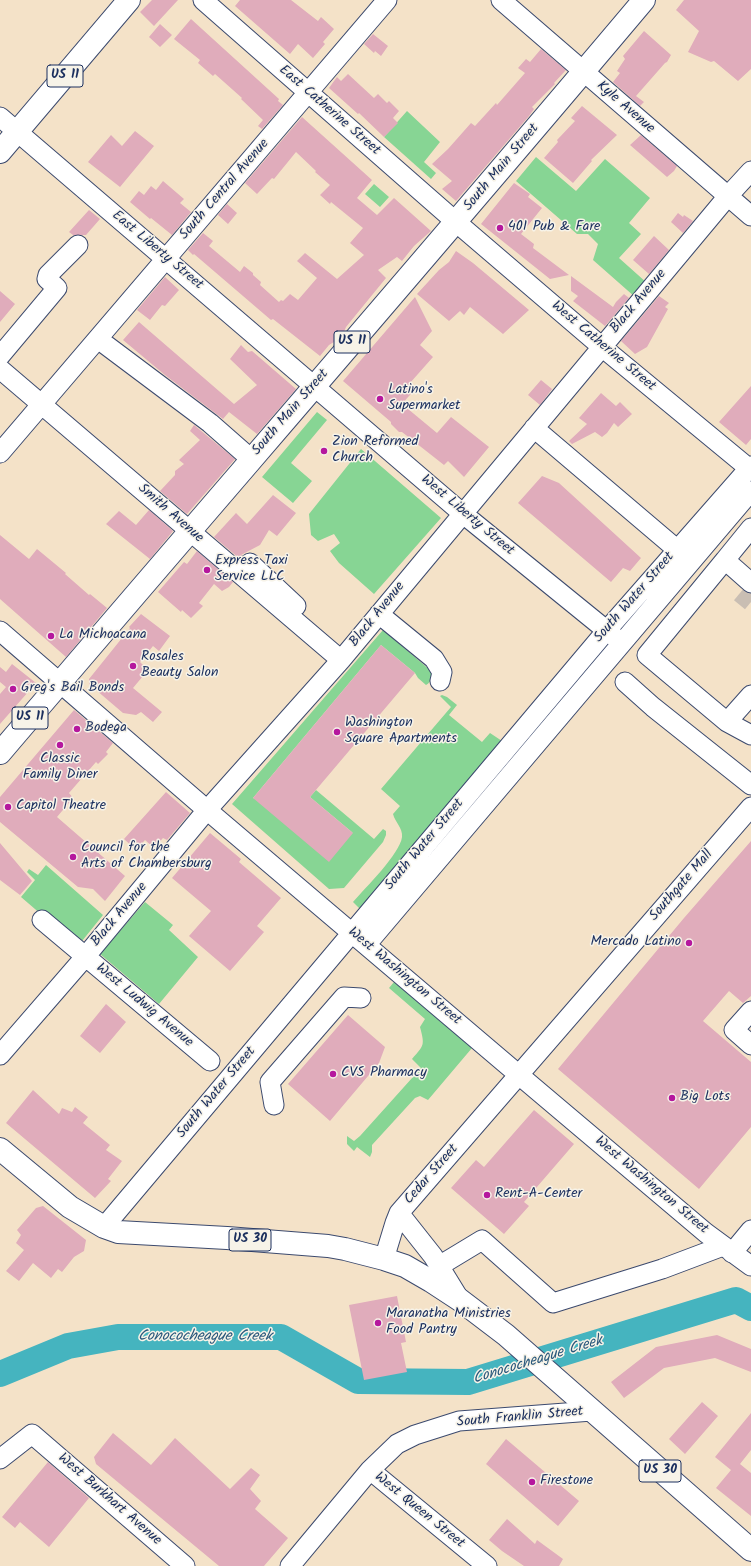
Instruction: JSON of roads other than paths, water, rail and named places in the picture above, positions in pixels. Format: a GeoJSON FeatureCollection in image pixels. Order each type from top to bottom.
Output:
{"type":"FeatureCollection","features":[{"type":"Feature","properties":{"kind":"main road","name":"US 11"},"geometry":{"type":"LineString","coordinates":[[0,152],[129,0]]}},
{"type":"Feature","properties":{"kind":"main road","name":"South Main Street"},"geometry":{"type":"LineString","coordinates":[[0,753],[456,222],[644,0]]}},
{"type":"Feature","properties":{"kind":"main road","name":"US 30"},"geometry":{"type":"LineString","coordinates":[[0,1149],[70,1207],[104,1227],[118,1232],[227,1238],[328,1246],[384,1259],[405,1266],[460,1300],[506,1335],[751,1550]]}},
{"type":"Feature","properties":{"kind":"street","name":"East Catherine Street"},"geometry":{"type":"LineString","coordinates":[[203,0],[456,222]]}},
{"type":"Feature","properties":{"kind":"street","name":"South Central Avenue"},"geometry":{"type":"LineString","coordinates":[[0,453],[387,0]]}},
{"type":"Feature","properties":{"kind":"street","name":"Kyle Avenue"},"geometry":{"type":"LineString","coordinates":[[501,0],[751,216]]}},
{"type":"Feature","properties":{"kind":"street","name":"East Liberty Street"},"geometry":{"type":"LineString","coordinates":[[0,117],[314,386]]}},
{"type":"Feature","properties":{"kind":"street","name":"Black Avenue"},"geometry":{"type":"LineString","coordinates":[[0,1055],[85,957],[207,810],[341,660],[462,513],[728,196],[751,171]]}},
{"type":"Feature","properties":{"kind":"street","name":"West Catherine Street"},"geometry":{"type":"LineString","coordinates":[[456,222],[602,347],[750,468]]}},
{"type":"Feature","properties":{"kind":"street"},"geometry":{"type":"LineString","coordinates":[[0,356],[56,288],[47,279],[48,275],[78,245]]}},
{"type":"Feature","properties":{"kind":"street"},"geometry":{"type":"LineString","coordinates":[[98,339],[210,423],[251,459]]}},
{"type":"Feature","properties":{"kind":"street","name":"Smith Avenue"},"geometry":{"type":"LineString","coordinates":[[0,369],[341,660]]}},
{"type":"Feature","properties":{"kind":"street","name":"West Liberty Street"},"geometry":{"type":"LineString","coordinates":[[314,386],[462,513],[622,643]]}},
{"type":"Feature","properties":{"kind":"street"},"geometry":{"type":"LineString","coordinates":[[534,428],[684,556]]}},
{"type":"Feature","properties":{"kind":"street","name":"South Water Street"},"geometry":{"type":"LineString","coordinates":[[366,945],[622,643],[684,556],[750,468]]}},
{"type":"Feature","properties":{"kind":"street","name":"South Water Street"},"geometry":{"type":"LineString","coordinates":[[104,1227],[607,630],[751,492]]}},
{"type":"Feature","properties":{"kind":"street"},"geometry":{"type":"LineString","coordinates":[[751,528],[647,655],[727,722],[751,735]]}},
{"type":"Feature","properties":{"kind":"street"},"geometry":{"type":"LineString","coordinates":[[725,560],[745,584]]}},
{"type":"Feature","properties":{"kind":"street"},"geometry":{"type":"LineString","coordinates":[[250,563],[297,606]]}},
{"type":"Feature","properties":{"kind":"street"},"geometry":{"type":"LineString","coordinates":[[379,614],[434,659],[442,672],[440,681]]}},
{"type":"Feature","properties":{"kind":"street","name":"West Washington Street"},"geometry":{"type":"LineString","coordinates":[[0,631],[207,810],[519,1075],[727,1250],[751,1266]]}},
{"type":"Feature","properties":{"kind":"street"},"geometry":{"type":"LineString","coordinates":[[625,682],[653,707],[751,785]]}},
{"type":"Feature","properties":{"kind":"street"},"geometry":{"type":"LineString","coordinates":[[727,722],[751,695]]}},
{"type":"Feature","properties":{"kind":"street","name":"Southgate Mall"},"geometry":{"type":"LineString","coordinates":[[519,1075],[751,807]]}},
{"type":"Feature","properties":{"kind":"street","name":"West Ludwig Avenue"},"geometry":{"type":"LineString","coordinates":[[42,920],[210,1061]]}},
{"type":"Feature","properties":{"kind":"street"},"geometry":{"type":"LineString","coordinates":[[274,1105],[270,1082],[344,997],[361,998]]}},
{"type":"Feature","properties":{"kind":"street"},"geometry":{"type":"LineString","coordinates":[[751,1011],[734,1030],[751,1045]]}},
{"type":"Feature","properties":{"kind":"street","name":"Cedar Street"},"geometry":{"type":"LineString","coordinates":[[460,1300],[433,1256],[399,1213],[519,1075]]}},
{"type":"Feature","properties":{"kind":"street"},"geometry":{"type":"LineString","coordinates":[[384,1259],[399,1213]]}},
{"type":"Feature","properties":{"kind":"street"},"geometry":{"type":"LineString","coordinates":[[439,1266],[482,1240],[553,1303],[727,1250],[751,1230]]}},
{"type":"Feature","properties":{"kind":"street","name":"South Franklin Street"},"geometry":{"type":"LineString","coordinates":[[290,1566],[370,1470],[397,1444],[415,1435],[459,1421],[592,1411]]}},
{"type":"Feature","properties":{"kind":"street","name":"West Burkhart Avenue"},"geometry":{"type":"LineString","coordinates":[[0,1459],[32,1434],[185,1566]]}},
{"type":"Feature","properties":{"kind":"street","name":"West Queen Street"},"geometry":{"type":"LineString","coordinates":[[370,1470],[487,1566]]}},
{"type":"Feature","properties":{"kind":"waterway","name":"Conococheague Creek"},"geometry":{"type":"LineString","coordinates":[[0,1374],[68,1346],[118,1337],[281,1337],[358,1381],[468,1382],[736,1300],[751,1308]]}},
{"type":"Feature","properties":{"kind":"tunnel"},"geometry":{"type":"LineString","coordinates":[[740,593],[751,602]]}},
{"type":"Feature","properties":{"kind":"place","name":"401 Pub & Fare"},"geometry":{"type":"Point","coordinates":[500,228]}},
{"type":"Feature","properties":{"kind":"place","name":"Latino's Supermarket"},"geometry":{"type":"Point","coordinates":[380,399]}},
{"type":"Feature","properties":{"kind":"place","name":"Zion Reformed Church"},"geometry":{"type":"Point","coordinates":[324,451]}},
{"type":"Feature","properties":{"kind":"place","name":"Express Taxi Service LLC"},"geometry":{"type":"Point","coordinates":[207,570]}},
{"type":"Feature","properties":{"kind":"place","name":"La Michoacana"},"geometry":{"type":"Point","coordinates":[51,636]}},
{"type":"Feature","properties":{"kind":"place","name":"Rosales Beauty Salon"},"geometry":{"type":"Point","coordinates":[133,666]}},
{"type":"Feature","properties":{"kind":"place","name":"Greg's Bail Bonds"},"geometry":{"type":"Point","coordinates":[13,689]}},
{"type":"Feature","properties":{"kind":"place","name":"Bodega"},"geometry":{"type":"Point","coordinates":[77,729]}},
{"type":"Feature","properties":{"kind":"place","name":"Washington Square Apartments"},"geometry":{"type":"Point","coordinates":[337,732]}},
{"type":"Feature","properties":{"kind":"place","name":"Classic Family Diner"},"geometry":{"type":"Point","coordinates":[60,745]}},
{"type":"Feature","properties":{"kind":"place","name":"Capitol Theatre"},"geometry":{"type":"Point","coordinates":[8,807]}},
{"type":"Feature","properties":{"kind":"place","name":"Council for the Arts of Chambersburg"},"geometry":{"type":"Point","coordinates":[73,857]}},
{"type":"Feature","properties":{"kind":"place","name":"Mercado Latino"},"geometry":{"type":"Point","coordinates":[689,943]}},
{"type":"Feature","properties":{"kind":"place","name":"CVS Pharmacy"},"geometry":{"type":"Point","coordinates":[333,1074]}},
{"type":"Feature","properties":{"kind":"place","name":"Big Lots"},"geometry":{"type":"Point","coordinates":[672,1098]}},
{"type":"Feature","properties":{"kind":"place","name":"Rent-A-Center"},"geometry":{"type":"Point","coordinates":[487,1195]}},
{"type":"Feature","properties":{"kind":"place","name":"Maranatha Ministries Food Pantry"},"geometry":{"type":"Point","coordinates":[378,1323]}},
{"type":"Feature","properties":{"kind":"place","name":"Firestone"},"geometry":{"type":"Point","coordinates":[532,1482]}}]}
